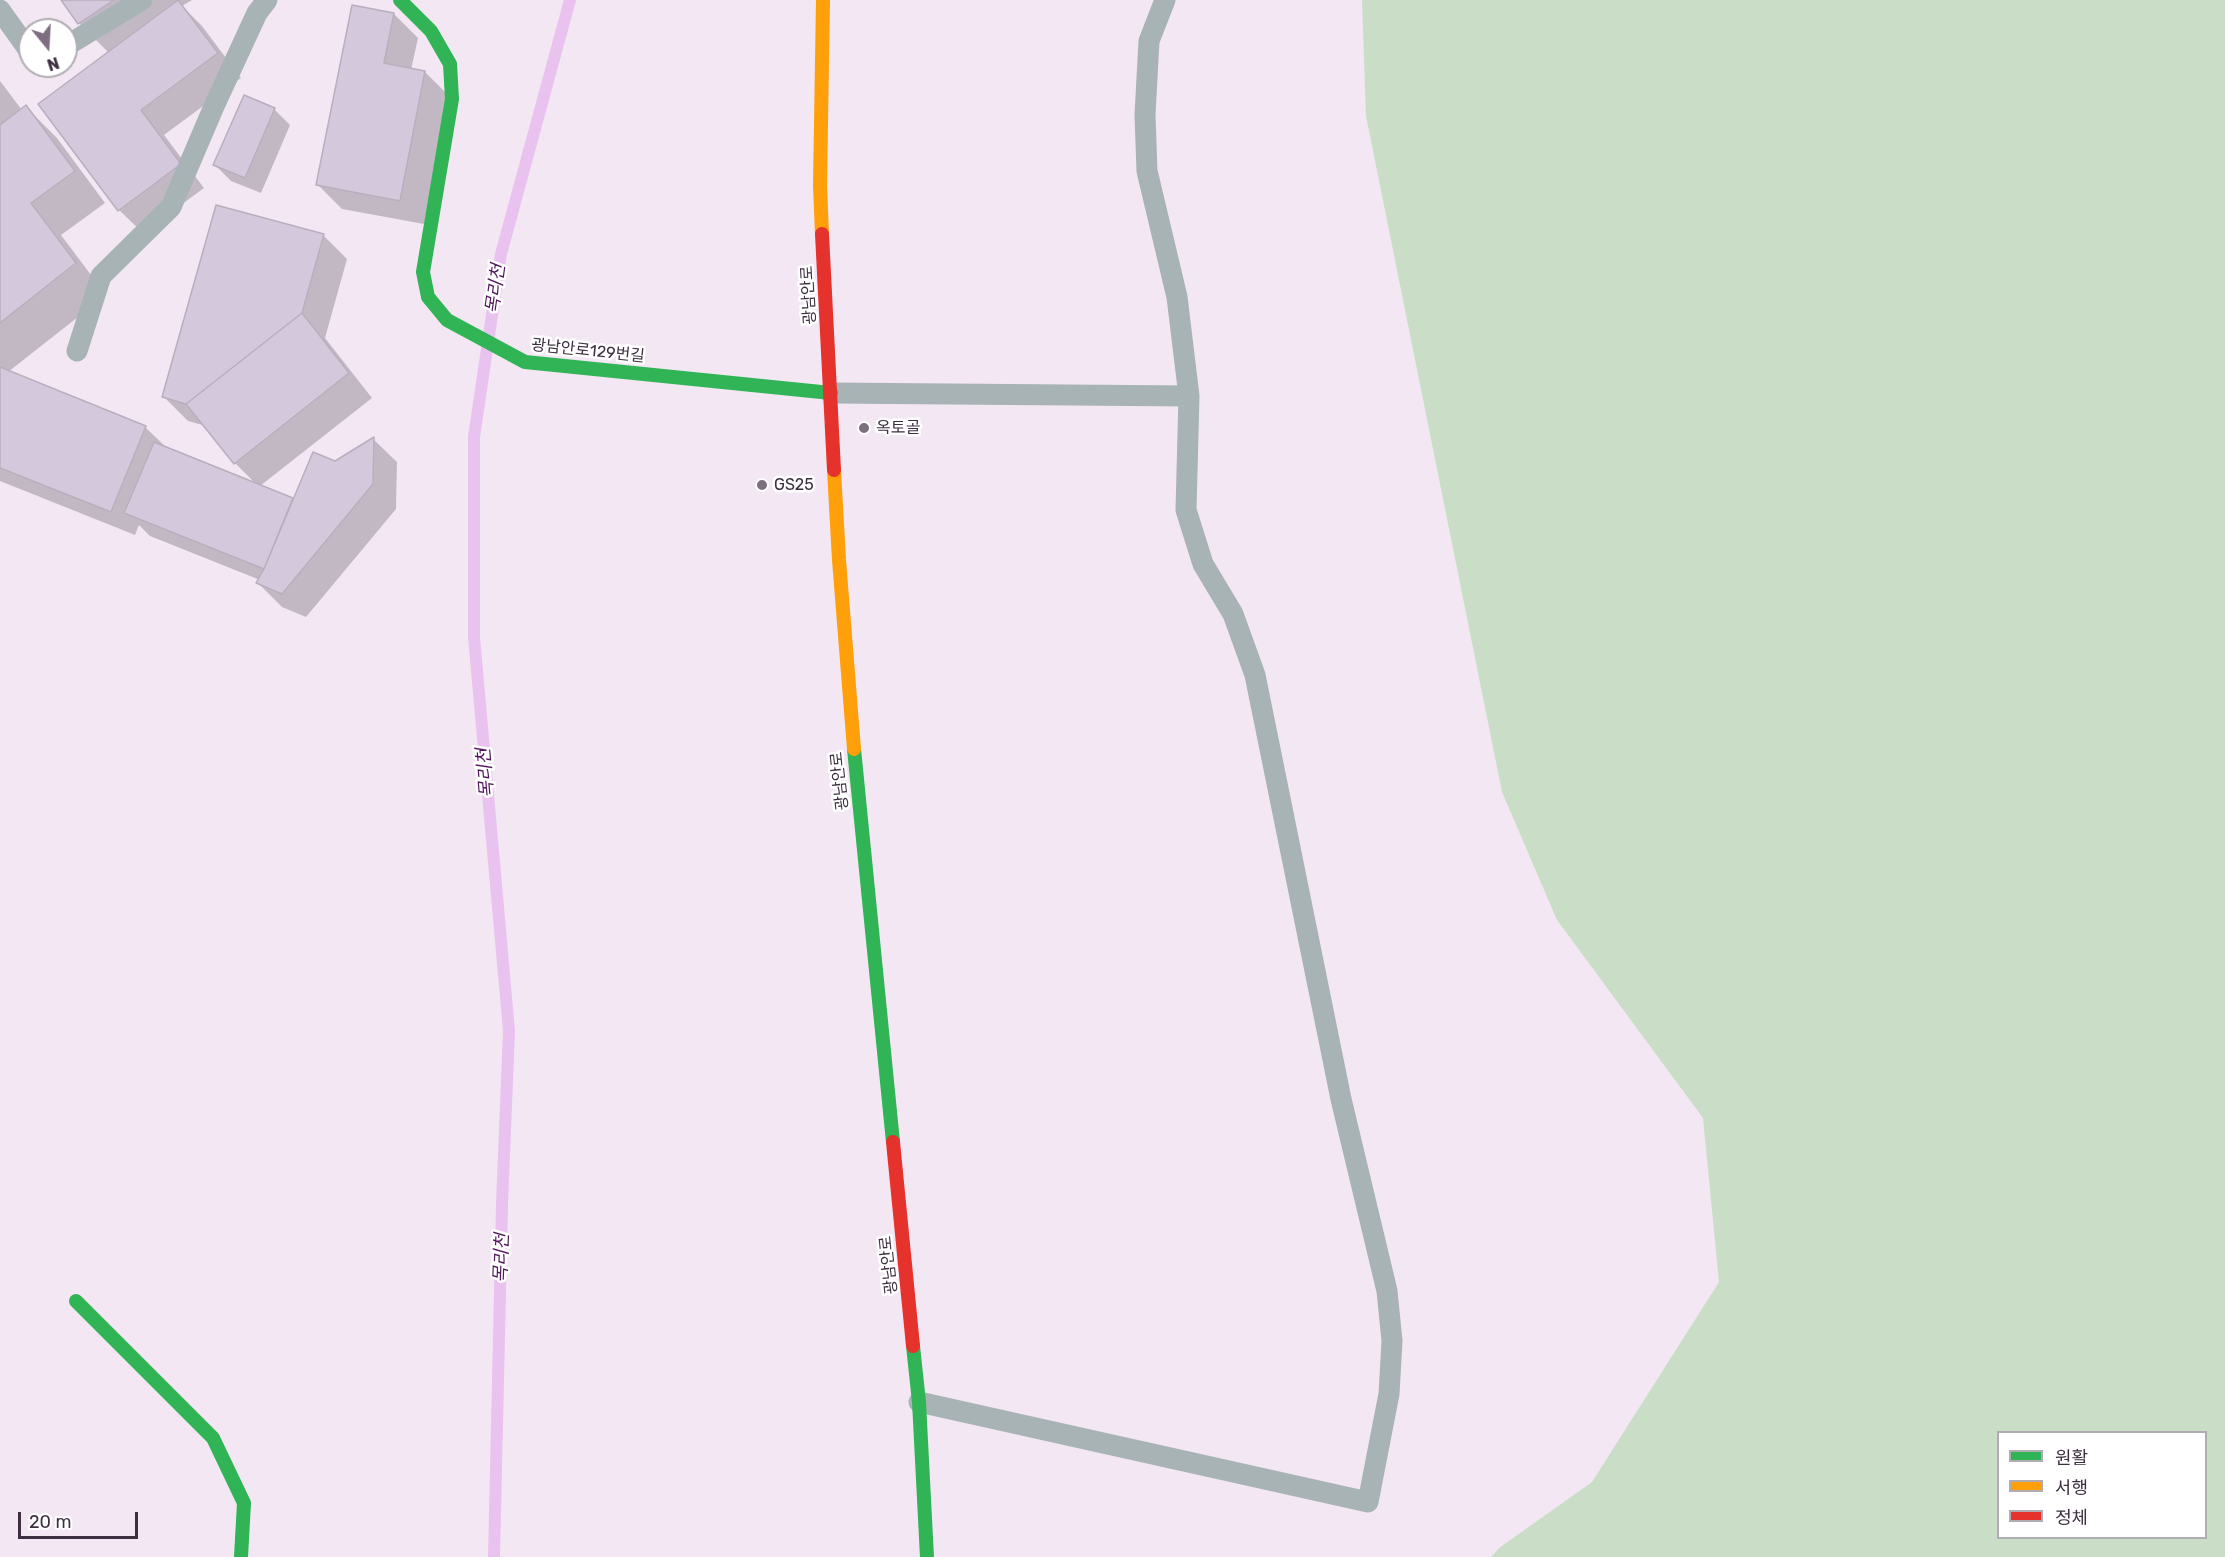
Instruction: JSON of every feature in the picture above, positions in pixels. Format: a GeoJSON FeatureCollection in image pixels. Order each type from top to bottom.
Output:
{"type":"FeatureCollection","features":[{"type":"Feature","properties":{"kind":"street","name":"광남안로129번길"},"geometry":{"type":"LineString","coordinates":[[400,0],[431,31],[450,64],[452,99],[423,273],[428,297],[447,320],[525,362],[831,393]]}},
{"type":"Feature","properties":{"kind":"street","name":"광남안로"},"geometry":{"type":"LineString","coordinates":[[823,0],[820,186],[850,713],[919,1402],[927,1557]]}},
{"type":"Feature","properties":{"kind":"street"},"geometry":{"type":"LineString","coordinates":[[76,1301],[213,1438],[244,1503],[241,1557]]}},
{"type":"Feature","properties":{"kind":"lane"},"geometry":{"type":"LineString","coordinates":[[78,39],[142,0]]}},
{"type":"Feature","properties":{"kind":"lane"},"geometry":{"type":"LineString","coordinates":[[77,351],[101,276],[171,207],[257,13],[267,0]]}},
{"type":"Feature","properties":{"kind":"lane"},"geometry":{"type":"LineString","coordinates":[[919,1402],[1368,1502],[1389,1394],[1392,1341],[1387,1291],[1341,1099],[1255,675],[1233,614],[1203,564],[1186,510],[1189,396],[1177,297],[1148,171],[1145,115],[1149,41],[1165,0]]}},
{"type":"Feature","properties":{"kind":"lane"},"geometry":{"type":"LineString","coordinates":[[0,10],[18,35]]}},
{"type":"Feature","properties":{"kind":"lane"},"geometry":{"type":"LineString","coordinates":[[831,393],[1189,396]]}},
{"type":"Feature","properties":{"kind":"green space"},"geometry":{"type":"Polygon","coordinates":[[[1362,0],[2225,0],[2225,1557],[1491,1557],[1499,1548],[1592,1482],[1719,1282],[1703,1118],[1557,920],[1502,792],[1366,116],[1362,0]]]}},
{"type":"Feature","properties":{"kind":"building"},"geometry":{"type":"Polygon","coordinates":[[[61,0],[114,0],[78,24],[78,18],[74,18],[61,0]]]}},
{"type":"Feature","properties":{"kind":"building"},"geometry":{"type":"Polygon","coordinates":[[[178,0],[218,53],[141,110],[181,164],[118,211],[38,104],[73,78],[78,78],[78,74],[178,0]]]}},
{"type":"Feature","properties":{"kind":"building"},"geometry":{"type":"Polygon","coordinates":[[[352,5],[394,13],[384,63],[425,71],[400,201],[316,185],[352,5]]]}},
{"type":"Feature","properties":{"kind":"building"},"geometry":{"type":"Polygon","coordinates":[[[244,95],[275,108],[245,178],[213,165],[244,95]]]}},
{"type":"Feature","properties":{"kind":"building"},"geometry":{"type":"Polygon","coordinates":[[[26,105],[75,171],[31,203],[76,263],[0,323],[0,125],[26,105]]]}},
{"type":"Feature","properties":{"kind":"building"},"geometry":{"type":"Polygon","coordinates":[[[216,205],[324,234],[302,313],[186,404],[162,397],[216,205]]]}},
{"type":"Feature","properties":{"kind":"building"},"geometry":{"type":"Polygon","coordinates":[[[302,313],[349,373],[234,464],[186,404],[302,313]]]}},
{"type":"Feature","properties":{"kind":"building"},"geometry":{"type":"Polygon","coordinates":[[[0,367],[146,426],[111,512],[0,468],[0,367]]]}},
{"type":"Feature","properties":{"kind":"building"},"geometry":{"type":"Polygon","coordinates":[[[374,437],[373,484],[282,594],[256,583],[313,452],[335,461],[374,437]]]}},
{"type":"Feature","properties":{"kind":"building"},"geometry":{"type":"Polygon","coordinates":[[[154,442],[293,498],[264,569],[124,513],[154,442]]]}},
{"type":"Feature","properties":{"kind":"waterway","name":"목리천"},"geometry":{"type":"LineString","coordinates":[[494,1557],[502,1204],[509,1031],[474,637],[474,437],[501,254],[570,0]]}},
{"type":"Feature","properties":{"kind":"traffic: fast"},"geometry":{"type":"LineString","coordinates":[[400,0],[431,31],[450,64],[452,99],[423,272],[428,297],[447,320],[525,362],[831,393]]}},
{"type":"Feature","properties":{"kind":"traffic: fast"},"geometry":{"type":"LineString","coordinates":[[854,749],[893,1142]]}},
{"type":"Feature","properties":{"kind":"traffic: fast"},"geometry":{"type":"LineString","coordinates":[[76,1301],[213,1438],[244,1503],[241,1557]]}},
{"type":"Feature","properties":{"kind":"traffic: fast"},"geometry":{"type":"LineString","coordinates":[[913,1346],[919,1402],[927,1557]]}},
{"type":"Feature","properties":{"kind":"traffic: slow"},"geometry":{"type":"LineString","coordinates":[[822,234],[820,186],[823,0]]}},
{"type":"Feature","properties":{"kind":"traffic: slow"},"geometry":{"type":"LineString","coordinates":[[834,470],[854,749]]}},
{"type":"Feature","properties":{"kind":"traffic: jam"},"geometry":{"type":"LineString","coordinates":[[822,234],[834,470]]}},
{"type":"Feature","properties":{"kind":"traffic: jam"},"geometry":{"type":"LineString","coordinates":[[893,1142],[913,1346]]}},
{"type":"Feature","properties":{"kind":"place","name":"옥토골"},"geometry":{"type":"Point","coordinates":[864,428]}},
{"type":"Feature","properties":{"kind":"place","name":"GS25"},"geometry":{"type":"Point","coordinates":[762,485]}}]}
